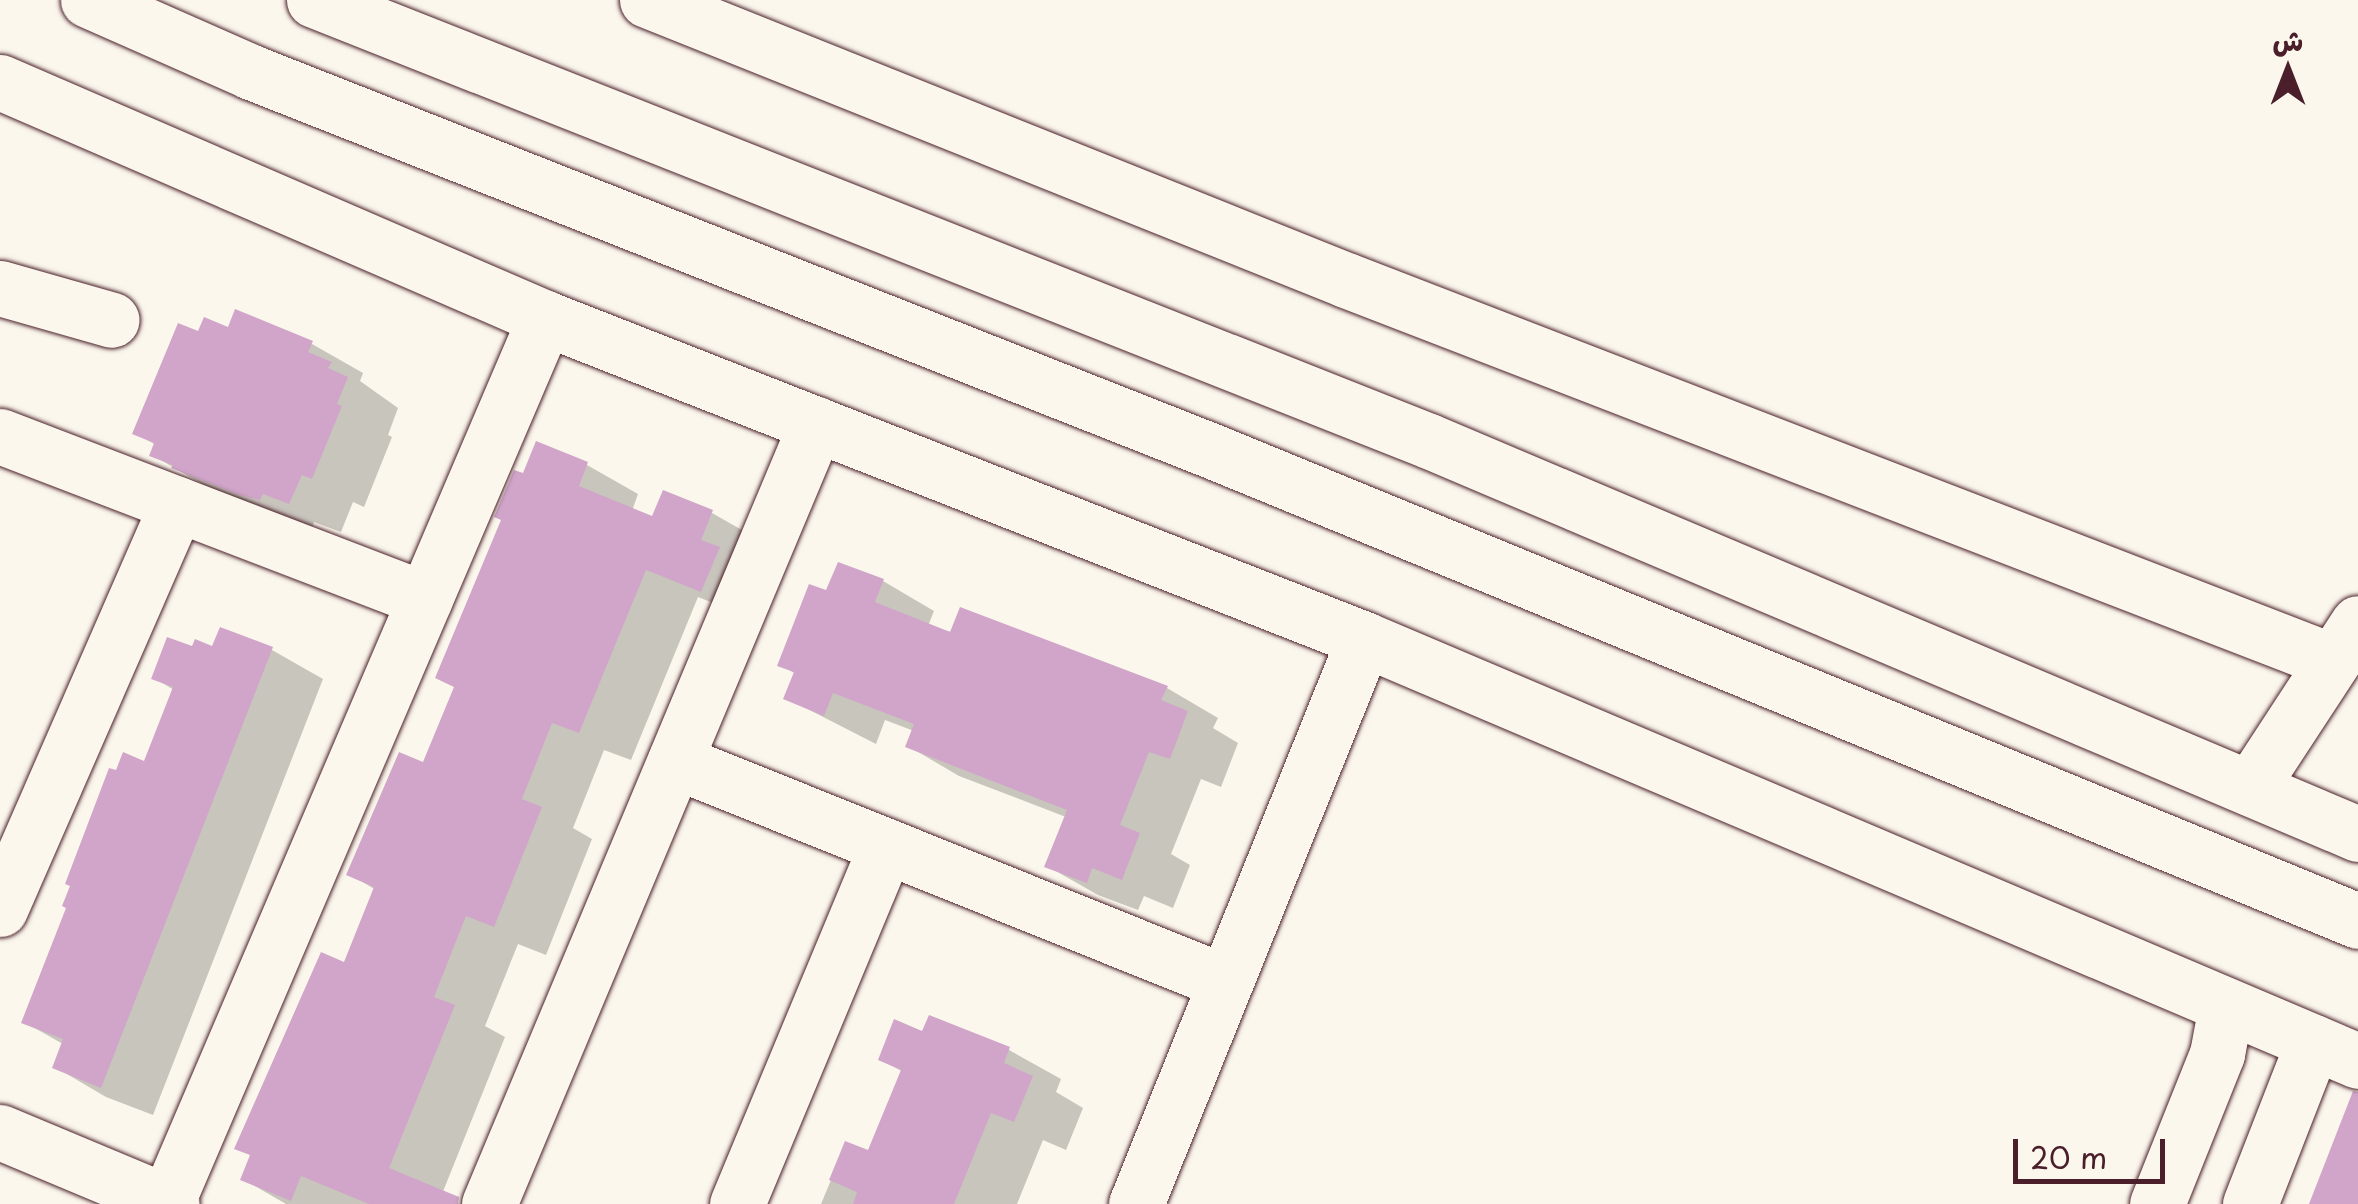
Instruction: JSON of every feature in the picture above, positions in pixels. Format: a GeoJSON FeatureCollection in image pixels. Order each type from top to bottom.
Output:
{"type":"FeatureCollection","features":[{"type":"Feature","properties":{"kind":"street"},"geometry":{"type":"LineString","coordinates":[[88,0],[251,72],[1217,453],[2358,922]]}},
{"type":"Feature","properties":{"kind":"street"},"geometry":{"type":"LineString","coordinates":[[314,0],[1429,441],[2358,834]]}},
{"type":"Feature","properties":{"kind":"street"},"geometry":{"type":"LineString","coordinates":[[647,0],[1346,280],[2344,642]]}},
{"type":"Feature","properties":{"kind":"street"},"geometry":{"type":"LineString","coordinates":[[0,82],[545,318],[1364,639],[2335,1052],[2250,1204]]}},
{"type":"Feature","properties":{"kind":"street"},"geometry":{"type":"LineString","coordinates":[[0,288],[112,320]]}},
{"type":"Feature","properties":{"kind":"street"},"geometry":{"type":"LineString","coordinates":[[0,1132],[169,1203],[545,318]]}},
{"type":"Feature","properties":{"kind":"street"},"geometry":{"type":"LineString","coordinates":[[489,1204],[816,424]]}},
{"type":"Feature","properties":{"kind":"street"},"geometry":{"type":"LineString","coordinates":[[0,436],[425,598]]}},
{"type":"Feature","properties":{"kind":"street"},"geometry":{"type":"LineString","coordinates":[[0,909],[177,504]]}},
{"type":"Feature","properties":{"kind":"street"},"geometry":{"type":"LineString","coordinates":[[2250,788],[2344,642],[2358,588]]}},
{"type":"Feature","properties":{"kind":"street"},"geometry":{"type":"LineString","coordinates":[[1136,1204],[1364,639]]}},
{"type":"Feature","properties":{"kind":"street"},"geometry":{"type":"LineString","coordinates":[[675,761],[1225,982]]}},
{"type":"Feature","properties":{"kind":"street"},"geometry":{"type":"LineString","coordinates":[[738,1204],[886,846]]}},
{"type":"Feature","properties":{"kind":"street"},"geometry":{"type":"LineString","coordinates":[[2157,1204],[2217,1054],[2226,1006]]}},
{"type":"Feature","properties":{"kind":"building"},"geometry":{"type":"Polygon","coordinates":[[[235,309],[313,341],[308,352],[332,362],[328,368],[348,377],[337,404],[342,406],[312,479],[302,475],[289,504],[263,494],[260,500],[240,495],[171,468],[173,465],[149,456],[154,443],[132,434],[178,323],[198,331],[204,317],[228,327],[235,309]]]}},
{"type":"Feature","properties":{"kind":"building"},"geometry":{"type":"Polygon","coordinates":[[[536,441],[588,462],[579,486],[652,516],[663,490],[713,510],[701,540],[720,547],[701,592],[646,570],[579,733],[552,723],[522,799],[542,807],[494,927],[466,916],[434,997],[455,1005],[389,1168],[459,1197],[458,1204],[369,1204],[301,1176],[291,1201],[240,1180],[250,1155],[234,1149],[321,952],[344,962],[374,887],[346,875],[399,752],[423,762],[454,687],[435,678],[501,520],[494,517],[514,470],[523,473],[536,441]]]}},
{"type":"Feature","properties":{"kind":"building"},"geometry":{"type":"Polygon","coordinates":[[[838,562],[884,579],[875,602],[950,632],[960,607],[1168,686],[1161,700],[1188,711],[1170,759],[1149,752],[1120,825],[1140,833],[1122,880],[1092,868],[1087,883],[1044,867],[1067,810],[905,747],[914,724],[833,693],[824,716],[783,699],[794,672],[777,666],[809,584],[826,590],[838,562]]]}},
{"type":"Feature","properties":{"kind":"building"},"geometry":{"type":"Polygon","coordinates":[[[220,627],[273,647],[101,1088],[52,1068],[63,1039],[21,1023],[66,908],[62,906],[70,886],[65,884],[109,768],[116,770],[123,752],[144,761],[173,687],[151,679],[167,637],[192,646],[195,639],[212,646],[220,627]]]}},
{"type":"Feature","properties":{"kind":"building"},"geometry":{"type":"Polygon","coordinates":[[[929,1015],[1010,1047],[1004,1063],[1033,1076],[1014,1122],[991,1113],[954,1204],[853,1204],[857,1192],[829,1180],[845,1141],[868,1150],[901,1070],[878,1060],[894,1019],[922,1031],[929,1015]]]}},
{"type":"Feature","properties":{"kind":"building"},"geometry":{"type":"Polygon","coordinates":[[[2353,1091],[2358,1092],[2358,1204],[2309,1204],[2353,1091]]]}}]}
